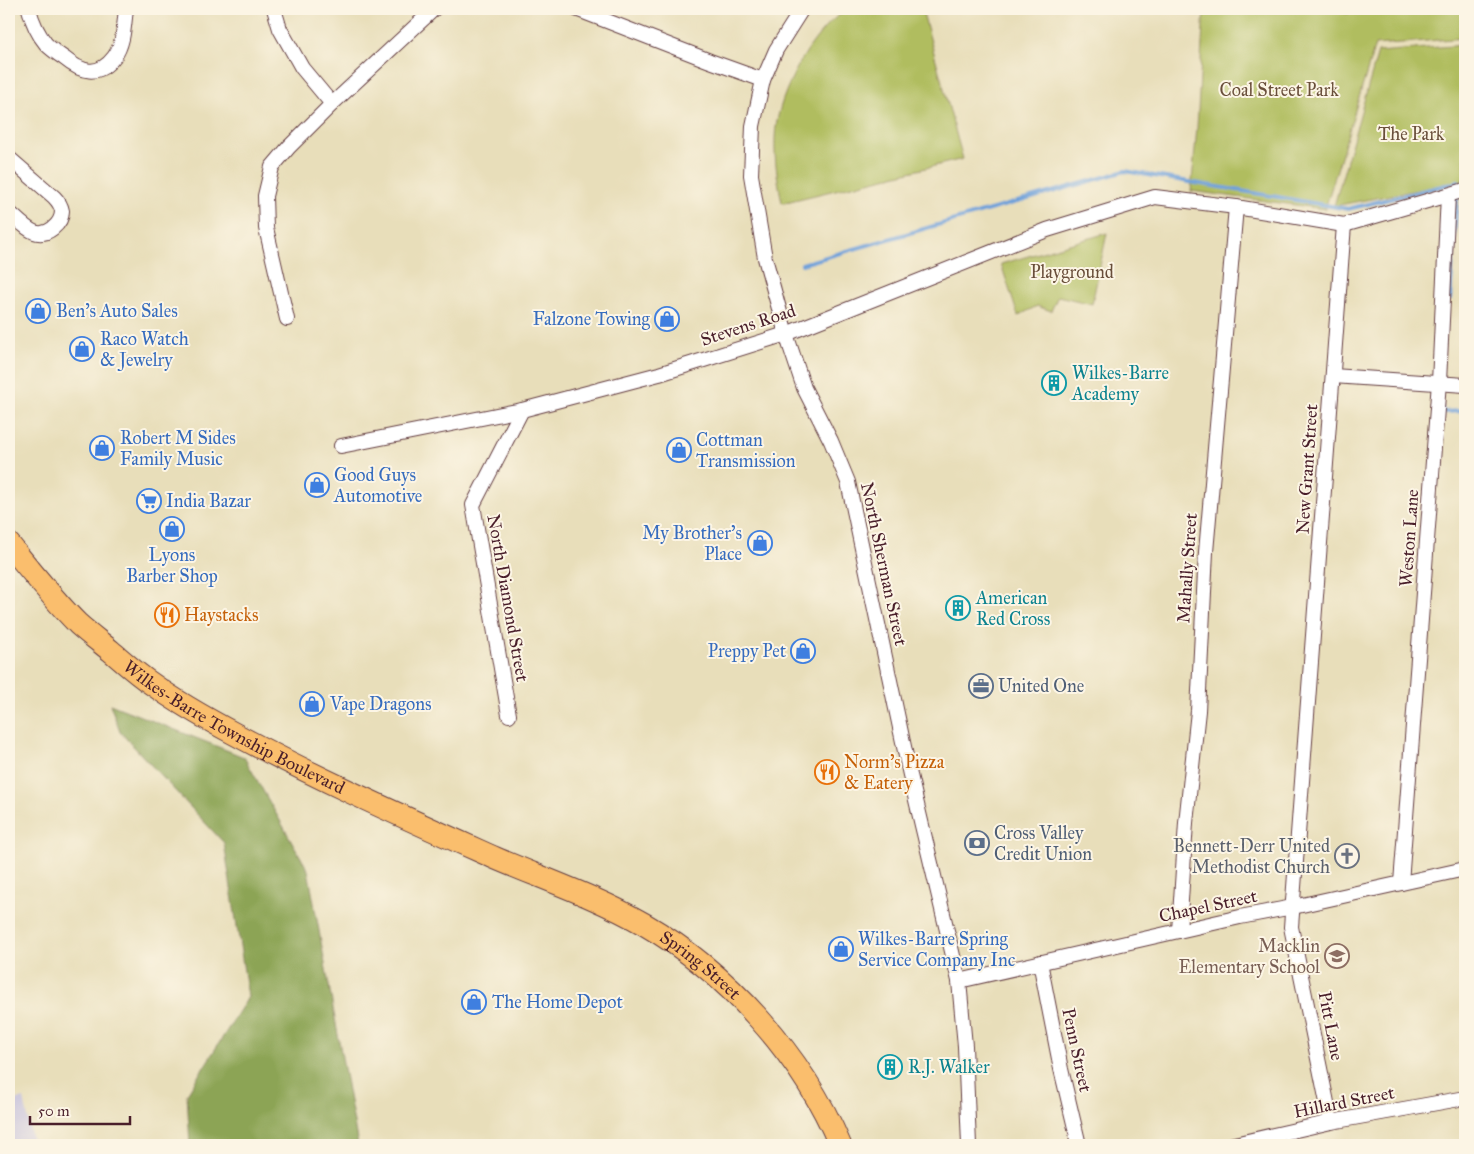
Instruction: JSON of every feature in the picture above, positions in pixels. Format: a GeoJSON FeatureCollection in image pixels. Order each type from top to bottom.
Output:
{"type":"FeatureCollection","features":[{"type":"Feature","properties":{"kind":"main road","name":"Wilkes-Barre Township Boulevard"},"geometry":{"type":"LineString","coordinates":[[9,544],[79,624],[151,684],[241,737],[356,795],[497,858]]}},
{"type":"Feature","properties":{"kind":"main road","name":"Spring Street"},"geometry":{"type":"LineString","coordinates":[[497,858],[600,902],[644,924],[682,949],[718,979],[748,1007],[782,1046],[811,1089],[840,1145]]}},
{"type":"Feature","properties":{"kind":"street"},"geometry":{"type":"LineString","coordinates":[[29,9],[46,43],[58,54],[82,70],[94,71],[105,66],[115,56],[121,44],[126,9]]}},
{"type":"Feature","properties":{"kind":"street"},"geometry":{"type":"LineString","coordinates":[[274,9],[280,30],[302,68],[332,104]]}},
{"type":"Feature","properties":{"kind":"street"},"geometry":{"type":"LineString","coordinates":[[286,319],[266,228],[265,196],[272,167],[332,104],[434,9]]}},
{"type":"Feature","properties":{"kind":"street"},"geometry":{"type":"LineString","coordinates":[[576,9],[763,80]]}},
{"type":"Feature","properties":{"kind":"street","name":"North Sherman Street"},"geometry":{"type":"LineString","coordinates":[[802,9],[776,50],[763,80],[753,126],[751,175],[765,258],[786,334],[804,388],[831,441],[848,482],[910,775],[959,981],[965,1046],[969,1145]]}},
{"type":"Feature","properties":{"kind":"street"},"geometry":{"type":"LineString","coordinates":[[9,158],[54,197],[62,210],[60,219],[50,231],[42,233],[34,232],[9,212]]}},
{"type":"Feature","properties":{"kind":"street"},"geometry":{"type":"LineString","coordinates":[[1236,206],[1344,224],[1465,190]]}},
{"type":"Feature","properties":{"kind":"street","name":"Weston Lane"},"geometry":{"type":"LineString","coordinates":[[1401,883],[1439,382],[1448,195]]}},
{"type":"Feature","properties":{"kind":"street","name":"Stevens Road"},"geometry":{"type":"LineString","coordinates":[[341,446],[522,410],[660,374],[786,334],[1047,230],[1155,197],[1236,206]]}},
{"type":"Feature","properties":{"kind":"street","name":"Mahally Street"},"geometry":{"type":"LineString","coordinates":[[1179,931],[1186,823],[1198,711],[1207,542],[1236,206]]}},
{"type":"Feature","properties":{"kind":"street","name":"New Grant Street"},"geometry":{"type":"LineString","coordinates":[[1293,908],[1344,224]]}},
{"type":"Feature","properties":{"kind":"street"},"geometry":{"type":"LineString","coordinates":[[1333,376],[1465,385]]}},
{"type":"Feature","properties":{"kind":"street","name":"North Diamond Street"},"geometry":{"type":"LineString","coordinates":[[509,715],[472,505],[522,410]]}},
{"type":"Feature","properties":{"kind":"street","name":"Chapel Street"},"geometry":{"type":"LineString","coordinates":[[959,981],[1240,917],[1293,908],[1465,869]]}},
{"type":"Feature","properties":{"kind":"street","name":"Pitt Lane"},"geometry":{"type":"LineString","coordinates":[[1293,908],[1292,927],[1331,1122]]}},
{"type":"Feature","properties":{"kind":"street","name":"Penn Street"},"geometry":{"type":"LineString","coordinates":[[1040,962],[1061,1070],[1079,1145]]}},
{"type":"Feature","properties":{"kind":"street","name":"Hillard Street"},"geometry":{"type":"LineString","coordinates":[[1230,1145],[1331,1122],[1465,1098]]}},
{"type":"Feature","properties":{"kind":"shaded area"},"geometry":{"type":"Polygon","coordinates":[[[24,1098],[33,1145],[9,1145],[9,1102],[24,1098]]]}},
{"type":"Feature","properties":{"kind":"green space"},"geometry":{"type":"Polygon","coordinates":[[[850,9],[922,9],[963,159],[782,203],[777,171],[775,138],[786,90],[803,58],[823,30],[834,19],[850,9]]]}},
{"type":"Feature","properties":{"kind":"green space","name":"Coal Street Park"},"geometry":{"type":"Polygon","coordinates":[[[1204,9],[1330,9],[1348,14],[1350,9],[1465,9],[1465,38],[1375,45],[1325,209],[1191,191],[1204,9]]]}},
{"type":"Feature","properties":{"kind":"green space","name":"The Park"},"geometry":{"type":"Polygon","coordinates":[[[1465,45],[1465,181],[1334,206],[1378,52],[1465,45]]]}},
{"type":"Feature","properties":{"kind":"green space","name":"Playground"},"geometry":{"type":"Polygon","coordinates":[[[1107,233],[1092,304],[1058,296],[1051,311],[1037,306],[1018,316],[1001,264],[1107,233]]]}},
{"type":"Feature","properties":{"kind":"green space"},"geometry":{"type":"Polygon","coordinates":[[[110,704],[244,757],[308,870],[358,1145],[190,1145],[187,1094],[248,997],[224,843],[120,732],[110,704]]]}},
{"type":"Feature","properties":{"kind":"waterway"},"geometry":{"type":"LineString","coordinates":[[802,264],[1125,171],[1348,209],[1458,182],[1457,189]]}},
{"type":"Feature","properties":{"kind":"waterway"},"geometry":{"type":"LineString","coordinates":[[1450,299],[1457,196]]}},
{"type":"Feature","properties":{"kind":"waterway"},"geometry":{"type":"LineString","coordinates":[[1442,408],[1442,412],[1465,411]]}},
{"type":"Feature","properties":{"kind":"place","name":"Ben's Auto Sales"},"geometry":{"type":"Point","coordinates":[38,311]}},
{"type":"Feature","properties":{"kind":"place","name":"Falzone Towing"},"geometry":{"type":"Point","coordinates":[667,319]}},
{"type":"Feature","properties":{"kind":"place","name":"Raco Watch & Jewelry"},"geometry":{"type":"Point","coordinates":[82,349]}},
{"type":"Feature","properties":{"kind":"place","name":"Wilkes-Barre Academy"},"geometry":{"type":"Point","coordinates":[1054,383]}},
{"type":"Feature","properties":{"kind":"place","name":"Robert M Sides Family Music"},"geometry":{"type":"Point","coordinates":[102,448]}},
{"type":"Feature","properties":{"kind":"place","name":"Cottman Transmission"},"geometry":{"type":"Point","coordinates":[679,450]}},
{"type":"Feature","properties":{"kind":"place","name":"Good Guys Automotive"},"geometry":{"type":"Point","coordinates":[317,485]}},
{"type":"Feature","properties":{"kind":"place","name":"India Bazar"},"geometry":{"type":"Point","coordinates":[149,501]}},
{"type":"Feature","properties":{"kind":"place","name":"Lyons Barber Shop"},"geometry":{"type":"Point","coordinates":[172,529]}},
{"type":"Feature","properties":{"kind":"place","name":"My Brother's Place"},"geometry":{"type":"Point","coordinates":[760,543]}},
{"type":"Feature","properties":{"kind":"place","name":"American Red Cross"},"geometry":{"type":"Point","coordinates":[958,608]}},
{"type":"Feature","properties":{"kind":"place","name":"Haystacks"},"geometry":{"type":"Point","coordinates":[167,615]}},
{"type":"Feature","properties":{"kind":"place","name":"Preppy Pet"},"geometry":{"type":"Point","coordinates":[803,651]}},
{"type":"Feature","properties":{"kind":"place","name":"United One"},"geometry":{"type":"Point","coordinates":[981,686]}},
{"type":"Feature","properties":{"kind":"place","name":"Vape Dragons"},"geometry":{"type":"Point","coordinates":[312,704]}},
{"type":"Feature","properties":{"kind":"place","name":"Norm's Pizza & Eatery"},"geometry":{"type":"Point","coordinates":[827,772]}},
{"type":"Feature","properties":{"kind":"place","name":"Cross Valley Credit Union"},"geometry":{"type":"Point","coordinates":[977,843]}},
{"type":"Feature","properties":{"kind":"place","name":"Bennett-Derr United Methodist Church"},"geometry":{"type":"Point","coordinates":[1347,856]}},
{"type":"Feature","properties":{"kind":"place","name":"Wilkes-Barre Spring Service Company Inc"},"geometry":{"type":"Point","coordinates":[841,949]}},
{"type":"Feature","properties":{"kind":"place","name":"Macklin Elementary School"},"geometry":{"type":"Point","coordinates":[1337,956]}},
{"type":"Feature","properties":{"kind":"place","name":"The Home Depot"},"geometry":{"type":"Point","coordinates":[474,1002]}},
{"type":"Feature","properties":{"kind":"place","name":"R.J. Walker"},"geometry":{"type":"Point","coordinates":[890,1067]}}]}
